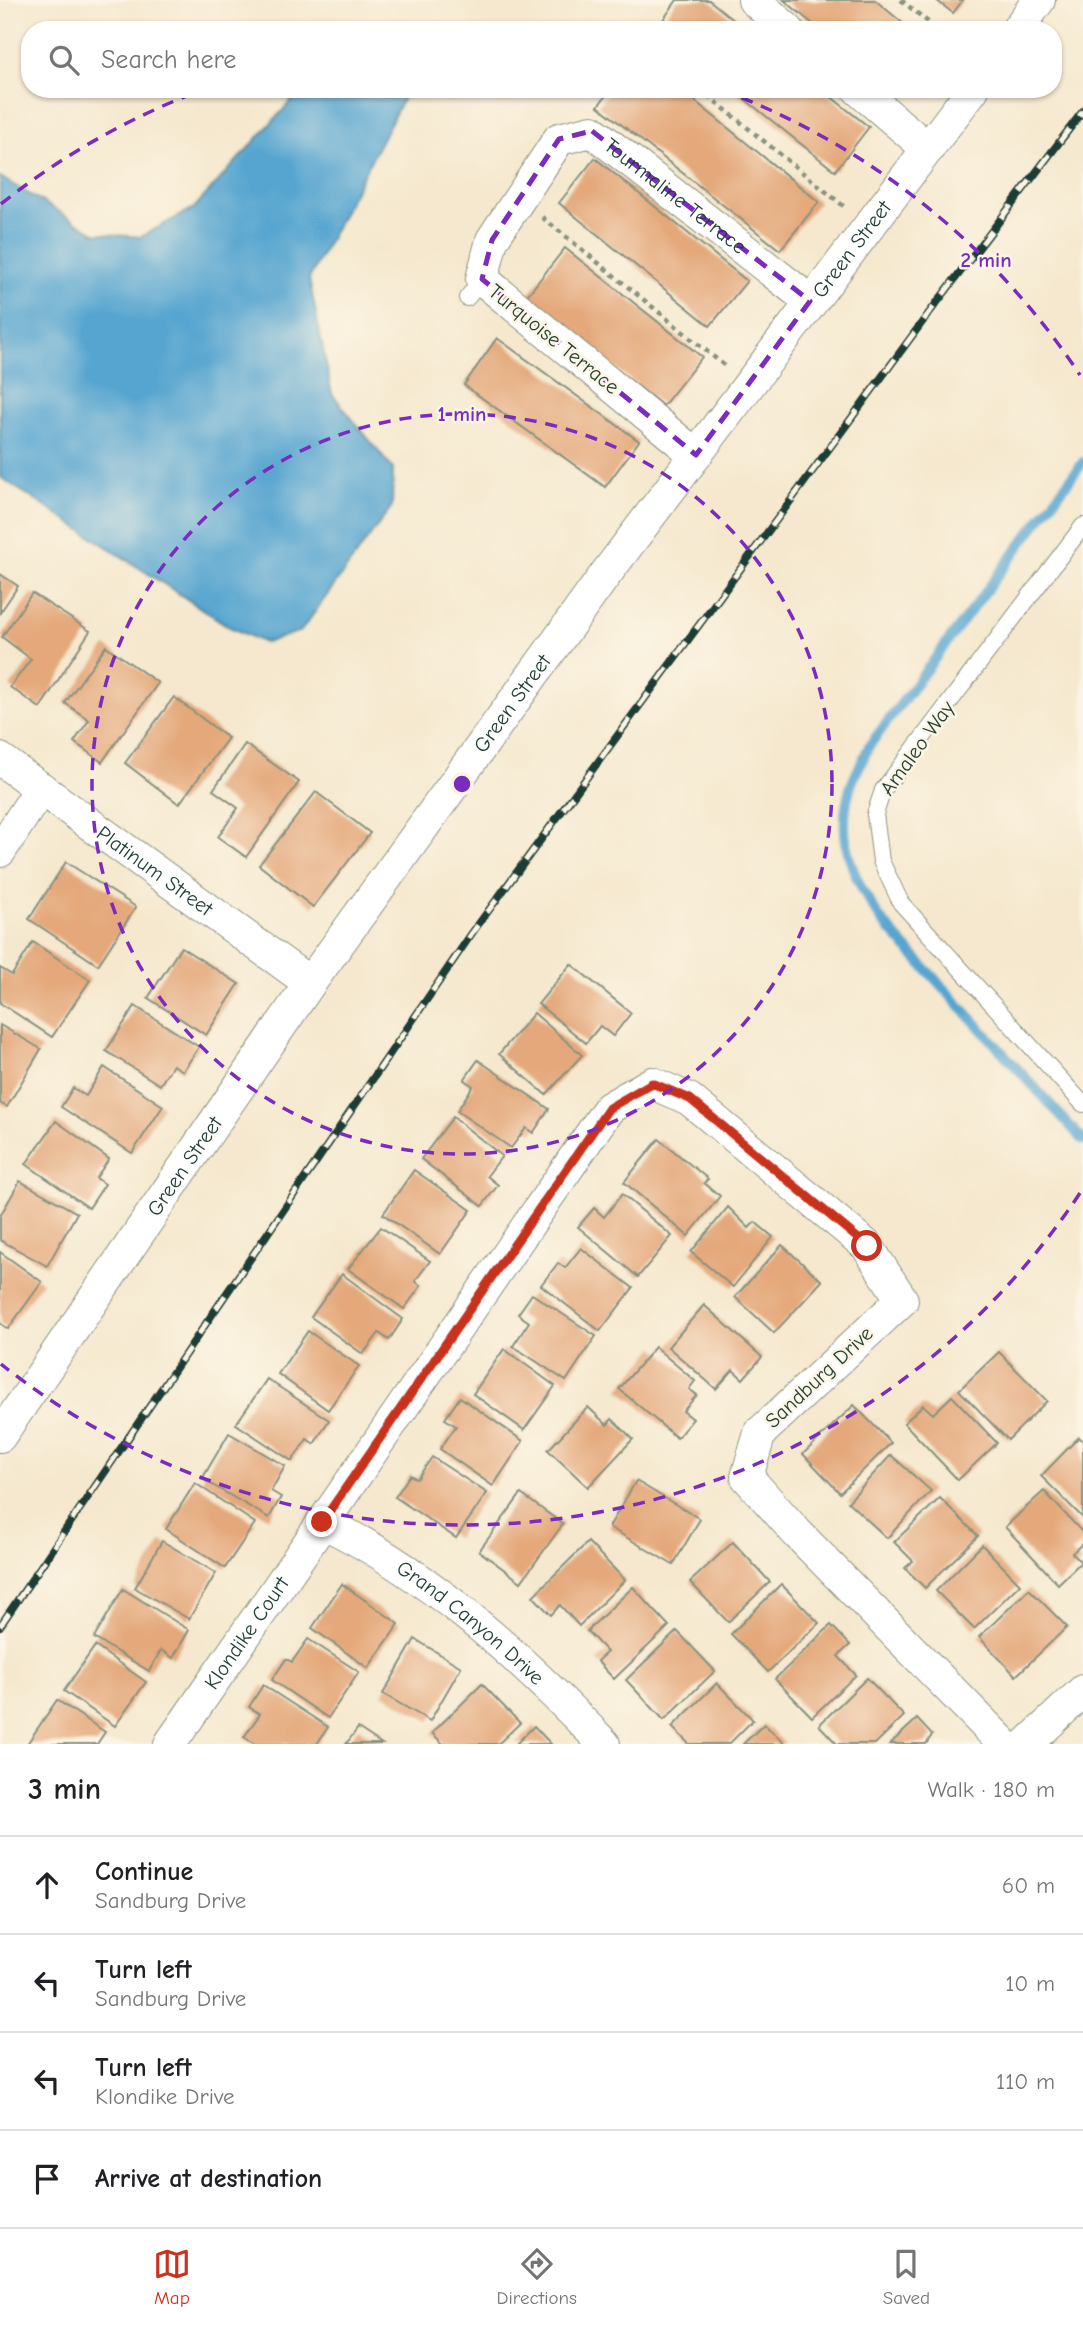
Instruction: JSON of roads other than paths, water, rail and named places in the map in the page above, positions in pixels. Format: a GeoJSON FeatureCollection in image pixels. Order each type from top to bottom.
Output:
{"type":"FeatureCollection","features":[{"type":"Feature","properties":{"kind":"street"},"geometry":{"type":"LineString","coordinates":[[754,0],[778,21]]}},
{"type":"Feature","properties":{"kind":"street"},"geometry":{"type":"LineString","coordinates":[[1024,21],[1039,0]]}},
{"type":"Feature","properties":{"kind":"street"},"geometry":{"type":"LineString","coordinates":[[868,98],[928,149]]}},
{"type":"Feature","properties":{"kind":"street","name":"Green Street"},"geometry":{"type":"LineString","coordinates":[[0,1436],[310,983],[748,384],[965,98]]}},
{"type":"Feature","properties":{"kind":"street","name":"Tourmaline Terrace"},"geometry":{"type":"LineString","coordinates":[[519,200],[559,139],[592,131],[810,301]]}},
{"type":"Feature","properties":{"kind":"street","name":"Turquoise Terrace"},"geometry":{"type":"LineString","coordinates":[[519,200],[492,240],[474,289],[696,455]]}},
{"type":"Feature","properties":{"kind":"street","name":"Platinum Street"},"geometry":{"type":"LineString","coordinates":[[0,759],[310,983]]}},
{"type":"Feature","properties":{"kind":"street"},"geometry":{"type":"LineString","coordinates":[[0,851],[41,788]]}},
{"type":"Feature","properties":{"kind":"street","name":"Sandburg Drive"},"geometry":{"type":"LineString","coordinates":[[609,1108],[652,1083],[690,1099],[867,1246],[902,1300],[760,1433],[747,1477],[797,1533],[1003,1744]]}},
{"type":"Feature","properties":{"kind":"street","name":"Klondike Court"},"geometry":{"type":"LineString","coordinates":[[170,1744],[609,1108]]}},
{"type":"Feature","properties":{"kind":"street","name":"Grand Canyon Drive"},"geometry":{"type":"LineString","coordinates":[[322,1522],[353,1537],[451,1603],[550,1688],[604,1744]]}},
{"type":"Feature","properties":{"kind":"street"},"geometry":{"type":"LineString","coordinates":[[1027,1744],[1083,1691]]}},
{"type":"Feature","properties":{"kind":"lane","name":"Amaleo Way"},"geometry":{"type":"LineString","coordinates":[[1083,526],[883,790],[875,814],[881,861],[901,903],[1083,1104]]}},
{"type":"Feature","properties":{"kind":"water"},"geometry":{"type":"Polygon","coordinates":[[[294,98],[403,98],[309,279],[332,394],[393,469],[392,506],[301,631],[265,643],[230,627],[0,477],[0,177],[95,233],[141,237],[194,208],[294,98]]]}},
{"type":"Feature","properties":{"kind":"waterway"},"geometry":{"type":"LineString","coordinates":[[1083,462],[869,746],[849,792],[845,828],[846,844],[856,876],[882,921],[1083,1140]]}},
{"type":"Feature","properties":{"kind":"railway"},"geometry":{"type":"LineString","coordinates":[[0,1626],[472,933],[926,317],[1083,111]]}}]}
